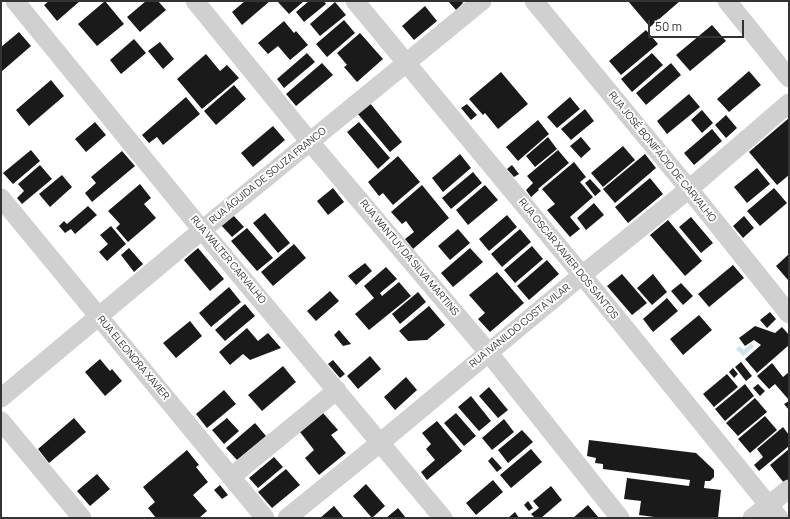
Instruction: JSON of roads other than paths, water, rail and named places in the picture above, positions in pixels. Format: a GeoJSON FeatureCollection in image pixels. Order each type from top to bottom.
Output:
{"type":"FeatureCollection","features":[{"type":"Feature","properties":{"kind":"street","name":"RUA WALTER CARVALHO"},"geometry":{"type":"LineString","coordinates":[[15,1],[202,230],[381,442],[443,518]]}},
{"type":"Feature","properties":{"kind":"street","name":"RUA WANTUY DA SILVA MARTINS"},"geometry":{"type":"LineString","coordinates":[[195,1],[310,142],[488,352],[620,518]]}},
{"type":"Feature","properties":{"kind":"street","name":"RUA OSCAR XAVIER DOS SANTOS"},"geometry":{"type":"LineString","coordinates":[[355,1],[582,275],[773,512]]}},
{"type":"Feature","properties":{"kind":"street","name":"RUA ÁGUIDA DE SOUZA FRANCO"},"geometry":{"type":"LineString","coordinates":[[1,398],[202,230],[482,1]]}},
{"type":"Feature","properties":{"kind":"street","name":"RUA JOSÉ BONIFÁCIO DE CARVALHO"},"geometry":{"type":"LineString","coordinates":[[534,1],[689,189],[789,314]]}},
{"type":"Feature","properties":{"kind":"street"},"geometry":{"type":"LineString","coordinates":[[727,1],[789,78]]}},
{"type":"Feature","properties":{"kind":"street","name":"RUA IVANILDO COSTA VILAR"},"geometry":{"type":"LineString","coordinates":[[288,518],[488,352],[689,189],[789,103]]}},
{"type":"Feature","properties":{"kind":"street","name":"RUA ELEONORA XAVIER"},"geometry":{"type":"LineString","coordinates":[[1,198],[265,518]]}},
{"type":"Feature","properties":{"kind":"street"},"geometry":{"type":"LineString","coordinates":[[231,477],[337,390]]}},
{"type":"Feature","properties":{"kind":"street"},"geometry":{"type":"LineString","coordinates":[[1,421],[82,518]]}},
{"type":"Feature","properties":{"kind":"street"},"geometry":{"type":"LineString","coordinates":[[752,518],[773,512],[789,489]]}},
{"type":"Feature","properties":{"kind":"water"},"geometry":{"type":"Polygon","coordinates":[[[751,343],[754,347],[743,356],[736,349],[739,346],[744,350],[751,343]]]}}]}
